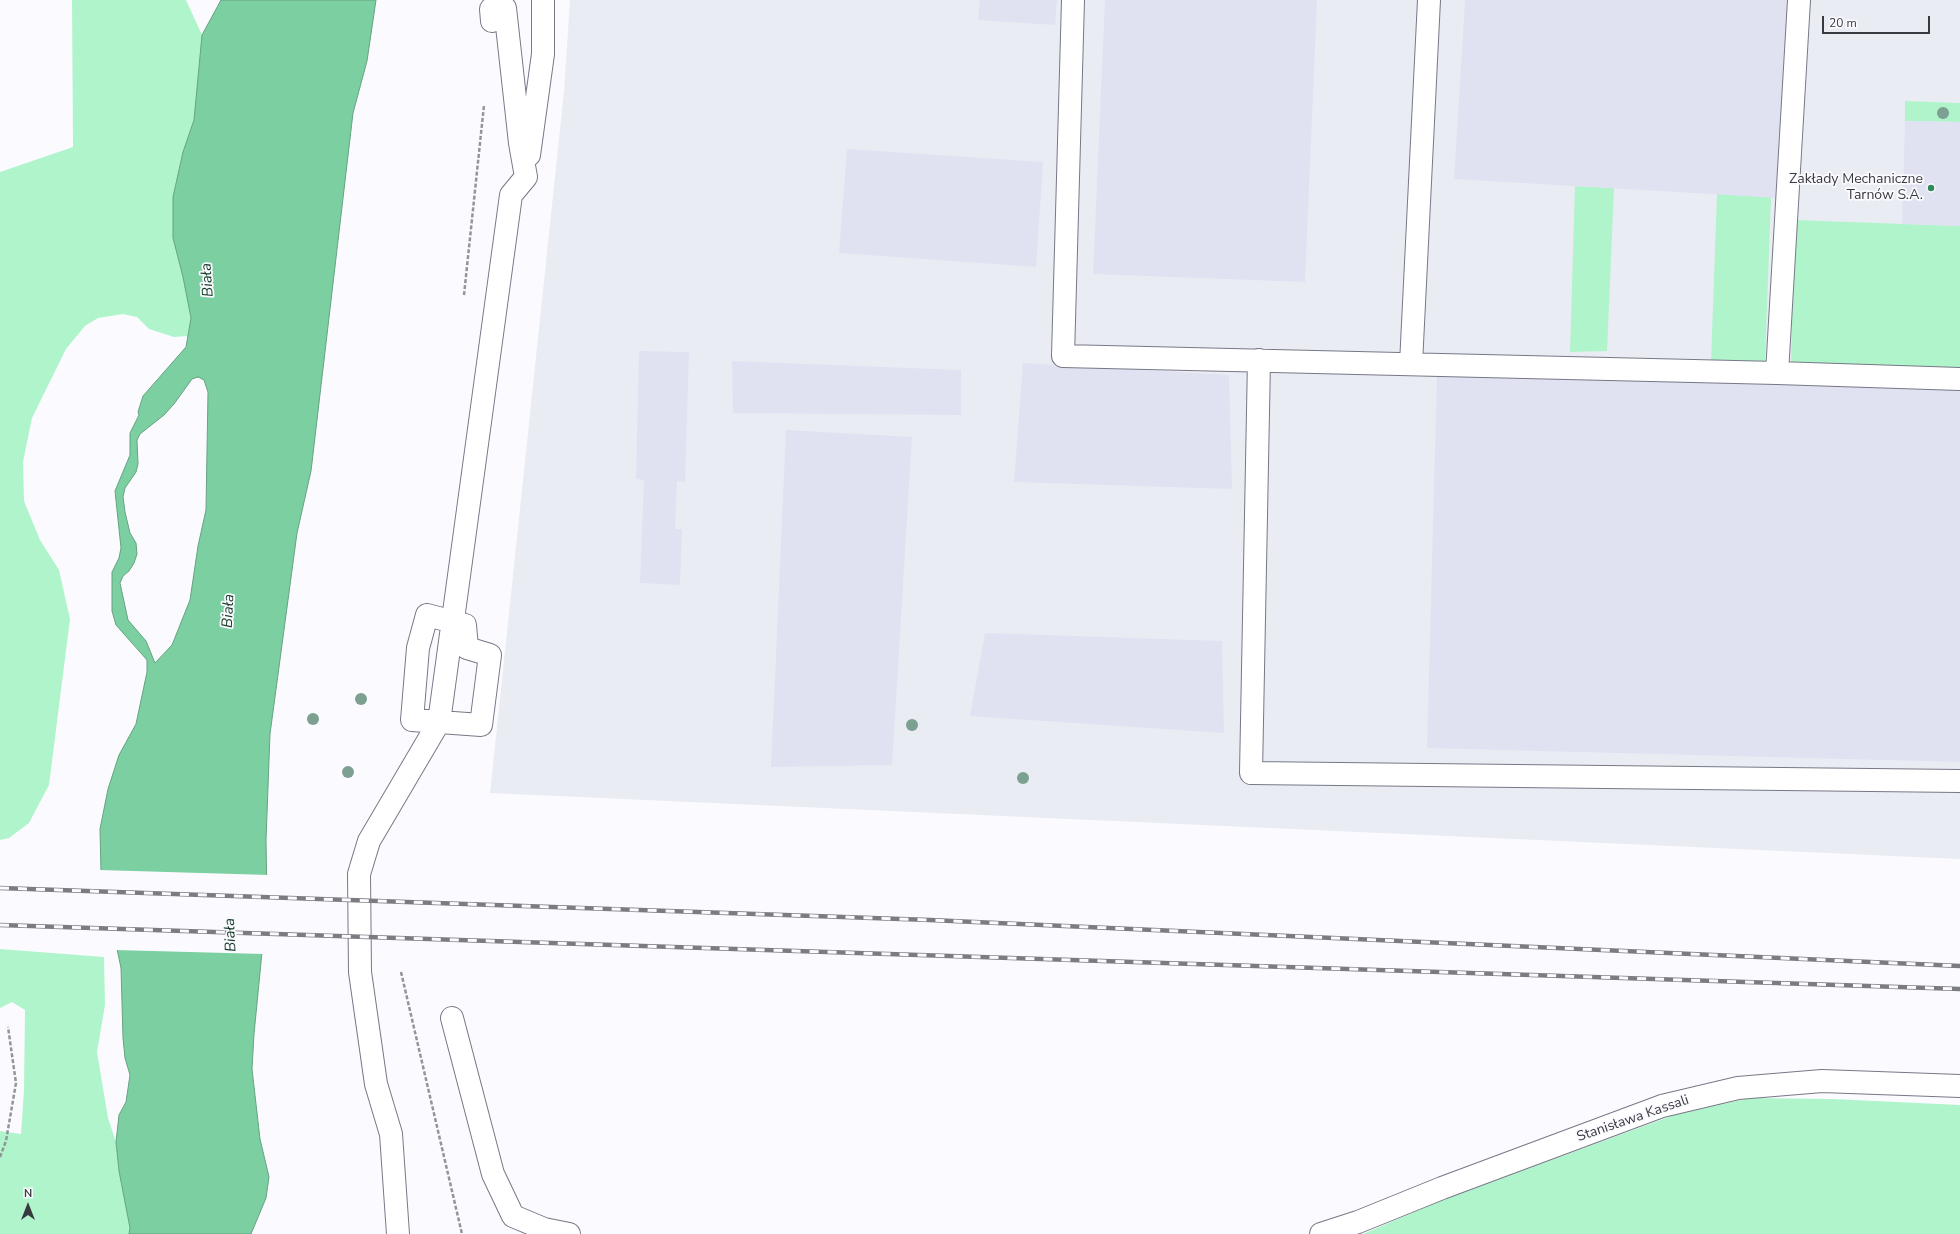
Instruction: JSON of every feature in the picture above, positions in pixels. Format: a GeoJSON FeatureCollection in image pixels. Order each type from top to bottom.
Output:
{"type":"FeatureCollection","features":[{"type":"Feature","properties":{"kind":"street"},"geometry":{"type":"LineString","coordinates":[[398,1234],[391,1134],[376,1084],[360,972],[359,874],[369,841],[440,722],[511,195],[526,176],[543,54],[543,0]]}},
{"type":"Feature","properties":{"kind":"street"},"geometry":{"type":"LineString","coordinates":[[1073,0],[1063,356],[1777,373],[1960,379]]}},
{"type":"Feature","properties":{"kind":"street"},"geometry":{"type":"LineString","coordinates":[[1411,364],[1429,0]]}},
{"type":"Feature","properties":{"kind":"street"},"geometry":{"type":"LineString","coordinates":[[1777,373],[1799,0]]}},
{"type":"Feature","properties":{"kind":"street"},"geometry":{"type":"LineString","coordinates":[[496,10],[505,8],[520,143],[526,176]]}},
{"type":"Feature","properties":{"kind":"street"},"geometry":{"type":"LineString","coordinates":[[1259,360],[1251,773],[1960,781]]}},
{"type":"Feature","properties":{"kind":"street"},"geometry":{"type":"LineString","coordinates":[[427,615],[454,622],[465,625],[467,648],[490,655],[481,725],[412,720],[418,648],[427,615]]}},
{"type":"Feature","properties":{"kind":"street"},"geometry":{"type":"LineString","coordinates":[[452,1018],[493,1174],[513,1216],[544,1229],[569,1234]]}},
{"type":"Feature","properties":{"kind":"street","name":"Stanisława Kassali"},"geometry":{"type":"LineString","coordinates":[[1321,1234],[1358,1222],[1442,1188],[1662,1106],[1738,1088],[1822,1081],[1960,1086]]}},
{"type":"Feature","properties":{"kind":"path"},"geometry":{"type":"LineString","coordinates":[[464,298],[484,100]]}},
{"type":"Feature","properties":{"kind":"path"},"geometry":{"type":"LineString","coordinates":[[401,972],[462,1234]]}},
{"type":"Feature","properties":{"kind":"path"},"geometry":{"type":"LineString","coordinates":[[0,1157],[6,1141],[16,1083],[8,1027]]}},
{"type":"Feature","properties":{"kind":"shaded area"},"geometry":{"type":"Polygon","coordinates":[[[72,0],[186,0],[202,35],[194,120],[183,152],[173,197],[173,238],[191,318],[188,336],[174,337],[149,329],[137,317],[123,314],[98,318],[85,326],[66,349],[32,418],[23,462],[24,501],[40,540],[59,570],[70,619],[49,785],[29,823],[9,838],[0,840],[0,172],[73,147],[72,0]]]}},
{"type":"Feature","properties":{"kind":"shaded area","name":"Zakłady Mechaniczne Tarnów S.A."},"geometry":{"type":"Polygon","coordinates":[[[570,0],[1960,0],[1960,859],[490,793],[564,91],[570,0]]]}},
{"type":"Feature","properties":{"kind":"shaded area"},"geometry":{"type":"Polygon","coordinates":[[[1905,101],[1960,103],[1960,122],[1905,121],[1905,101]]]}},
{"type":"Feature","properties":{"kind":"shaded area"},"geometry":{"type":"Polygon","coordinates":[[[1575,186],[1614,188],[1607,351],[1570,352],[1575,186]]]}},
{"type":"Feature","properties":{"kind":"shaded area"},"geometry":{"type":"Polygon","coordinates":[[[1717,194],[1771,197],[1765,363],[1711,361],[1717,194]]]}},
{"type":"Feature","properties":{"kind":"shaded area"},"geometry":{"type":"Polygon","coordinates":[[[1794,220],[1960,226],[1960,368],[1791,364],[1794,220]]]}},
{"type":"Feature","properties":{"kind":"shaded area"},"geometry":{"type":"Polygon","coordinates":[[[0,949],[104,957],[105,1005],[97,1052],[108,1118],[116,1142],[119,1171],[130,1228],[129,1234],[0,1234],[0,1131],[21,1134],[24,1090],[25,1010],[12,1002],[0,1008],[0,949]]]}},
{"type":"Feature","properties":{"kind":"shaded area"},"geometry":{"type":"Polygon","coordinates":[[[1750,1098],[1833,1099],[1960,1105],[1960,1234],[1363,1234],[1435,1203],[1674,1115],[1750,1098]]]}},
{"type":"Feature","properties":{"kind":"water","name":"Biała"},"geometry":{"type":"Polygon","coordinates":[[[221,0],[376,0],[367,61],[353,113],[311,471],[297,533],[270,734],[266,840],[267,901],[252,1069],[260,1139],[269,1177],[266,1198],[251,1234],[129,1234],[130,1228],[119,1171],[116,1142],[119,1115],[126,1102],[130,1075],[125,1058],[123,1038],[121,968],[101,872],[100,829],[108,789],[119,755],[136,724],[147,672],[147,660],[116,625],[112,611],[112,572],[119,558],[121,548],[115,491],[130,455],[130,433],[139,415],[138,412],[143,396],[186,347],[191,318],[173,238],[173,197],[183,152],[194,120],[202,35],[221,0]],[[198,377],[192,379],[164,415],[140,434],[137,440],[138,464],[136,472],[125,488],[123,497],[130,533],[136,543],[137,554],[134,563],[129,571],[123,576],[120,583],[128,620],[146,641],[155,663],[172,645],[190,600],[198,546],[206,510],[208,392],[204,380],[198,377]]]}},
{"type":"Feature","properties":{"kind":"pier"},"geometry":{"type":"Polygon","coordinates":[[[99,870],[269,875],[269,901],[264,954],[115,950],[99,870]]]}},
{"type":"Feature","properties":{"kind":"building"},"geometry":{"type":"Polygon","coordinates":[[[980,0],[1057,0],[1055,25],[978,20],[980,0]]]}},
{"type":"Feature","properties":{"kind":"building"},"geometry":{"type":"Polygon","coordinates":[[[1105,0],[1317,0],[1305,282],[1093,274],[1105,0]]]}},
{"type":"Feature","properties":{"kind":"building"},"geometry":{"type":"Polygon","coordinates":[[[1465,0],[1790,0],[1779,198],[1454,179],[1465,0]]]}},
{"type":"Feature","properties":{"kind":"building","name":"Zakłady Mechaniczne Tarnów S.A."},"geometry":{"type":"Polygon","coordinates":[[[1905,121],[1960,122],[1960,226],[1902,224],[1905,121]]]}},
{"type":"Feature","properties":{"kind":"building"},"geometry":{"type":"Polygon","coordinates":[[[847,149],[1043,162],[1036,267],[839,253],[847,149]]]}},
{"type":"Feature","properties":{"kind":"building"},"geometry":{"type":"Polygon","coordinates":[[[639,351],[689,352],[685,482],[677,481],[675,529],[682,529],[680,585],[640,583],[644,480],[636,479],[639,351]]]}},
{"type":"Feature","properties":{"kind":"building"},"geometry":{"type":"Polygon","coordinates":[[[732,361],[961,370],[961,415],[733,413],[732,361]]]}},
{"type":"Feature","properties":{"kind":"building"},"geometry":{"type":"Polygon","coordinates":[[[1023,363],[1229,375],[1232,489],[1014,482],[1023,363]]]}},
{"type":"Feature","properties":{"kind":"building"},"geometry":{"type":"Polygon","coordinates":[[[1437,374],[1960,388],[1960,762],[1427,748],[1437,374]]]}},
{"type":"Feature","properties":{"kind":"building"},"geometry":{"type":"Polygon","coordinates":[[[786,430],[912,437],[892,765],[771,767],[786,430]]]}},
{"type":"Feature","properties":{"kind":"building"},"geometry":{"type":"Polygon","coordinates":[[[985,633],[1222,641],[1224,733],[970,716],[985,633]]]}},
{"type":"Feature","properties":{"kind":"railway"},"geometry":{"type":"LineString","coordinates":[[0,888],[930,920],[1960,966]]}},
{"type":"Feature","properties":{"kind":"railway"},"geometry":{"type":"LineString","coordinates":[[0,925],[1960,989]]}},
{"type":"Feature","properties":{"kind":"place","name":"Zakłady Mechaniczne Tarnów S.A."},"geometry":{"type":"Point","coordinates":[1931,188]}}]}
